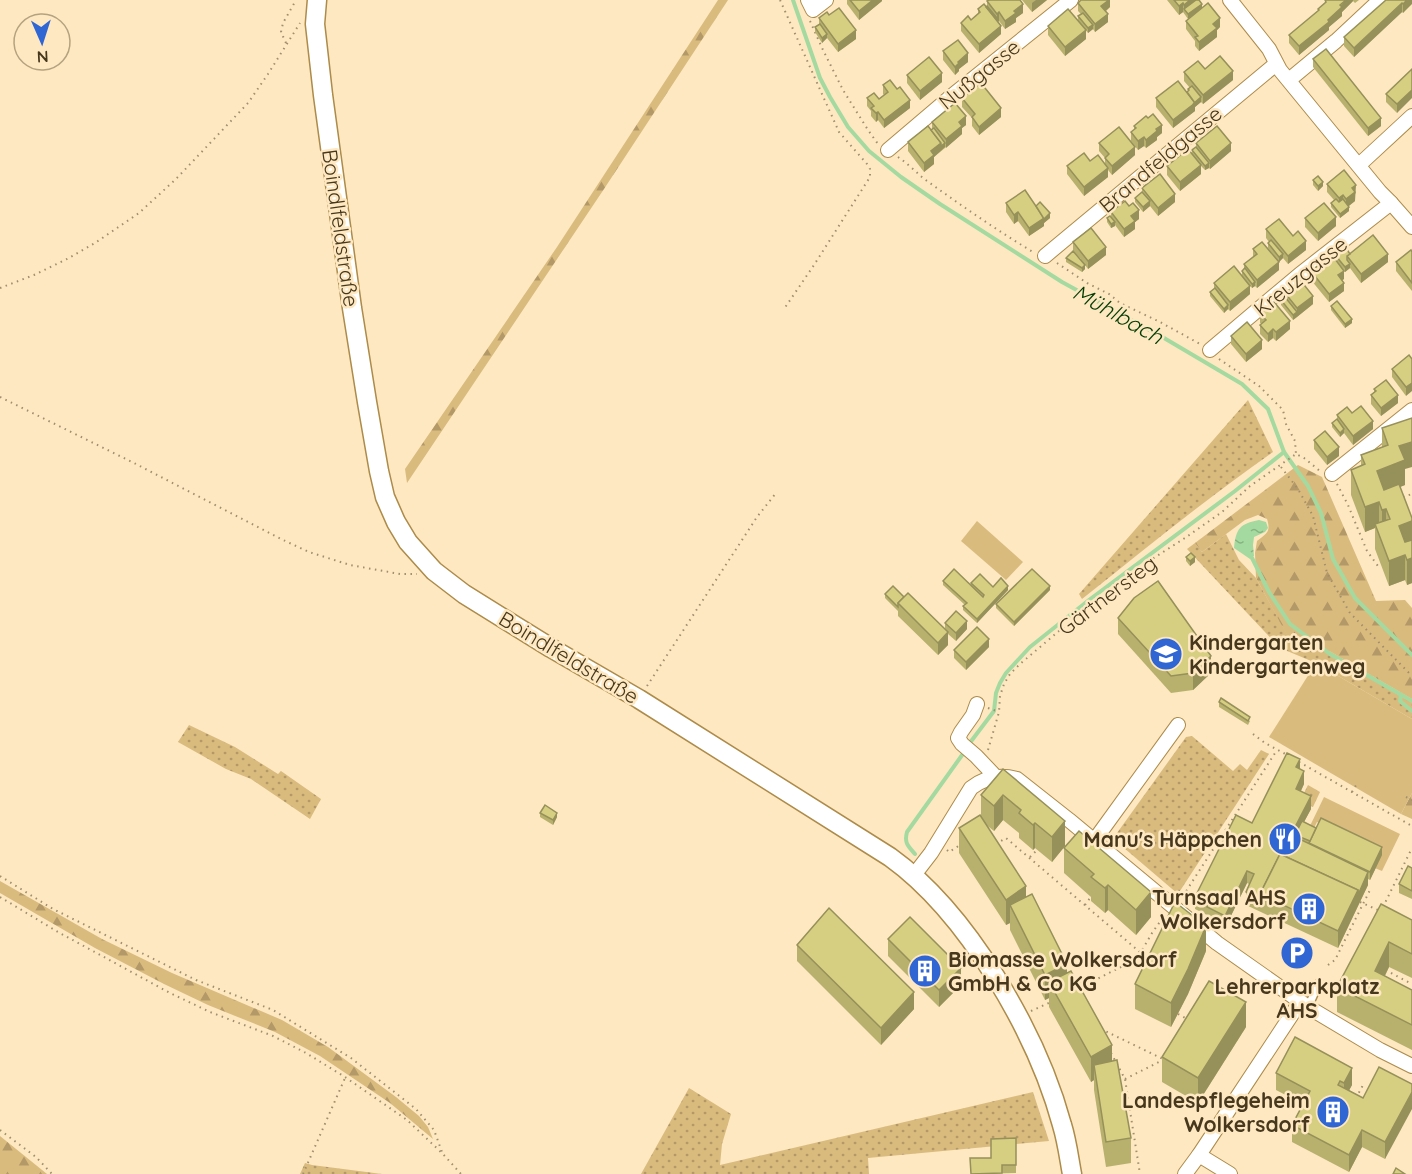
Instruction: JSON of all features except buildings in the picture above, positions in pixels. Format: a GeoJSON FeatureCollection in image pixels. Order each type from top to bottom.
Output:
{"type":"FeatureCollection","features":[{"type":"Feature","properties":{"kind":"street"},"geometry":{"type":"LineString","coordinates":[[808,0],[813,10],[826,0]]}},
{"type":"Feature","properties":{"kind":"street","name":"Nußgasse"},"geometry":{"type":"LineString","coordinates":[[888,150],[1071,0]]}},
{"type":"Feature","properties":{"kind":"street"},"geometry":{"type":"LineString","coordinates":[[1230,0],[1269,49],[1276,64],[1380,192],[1412,227]]}},
{"type":"Feature","properties":{"kind":"street"},"geometry":{"type":"LineString","coordinates":[[1289,80],[1380,0]]}},
{"type":"Feature","properties":{"kind":"street","name":"Boindlfeldstraße"},"geometry":{"type":"LineString","coordinates":[[316,5],[315,24],[332,166],[378,471],[385,497],[408,542],[435,571],[464,594],[639,699],[890,857],[914,875],[935,896],[965,933],[993,973],[1035,1050],[1063,1126],[1072,1174]]}},
{"type":"Feature","properties":{"kind":"street","name":"Brandfeldgasse"},"geometry":{"type":"LineString","coordinates":[[1045,256],[1276,64]]}},
{"type":"Feature","properties":{"kind":"street"},"geometry":{"type":"LineString","coordinates":[[1359,165],[1412,116]]}},
{"type":"Feature","properties":{"kind":"street","name":"Kreuzgasse"},"geometry":{"type":"LineString","coordinates":[[1210,350],[1391,202]]}},
{"type":"Feature","properties":{"kind":"street"},"geometry":{"type":"LineString","coordinates":[[1332,474],[1412,410]]}},
{"type":"Feature","properties":{"kind":"street"},"geometry":{"type":"LineString","coordinates":[[982,706],[958,738],[995,776]]}},
{"type":"Feature","properties":{"kind":"street"},"geometry":{"type":"LineString","coordinates":[[1094,841],[1178,725]]}},
{"type":"Feature","properties":{"kind":"street"},"geometry":{"type":"LineString","coordinates":[[914,875],[971,788],[995,776],[1017,779],[1217,943],[1304,1005],[1380,1050],[1412,1066]]}},
{"type":"Feature","properties":{"kind":"street"},"geometry":{"type":"LineString","coordinates":[[1185,1174],[1275,1038],[1304,1005]]}},
{"type":"Feature","properties":{"kind":"street"},"geometry":{"type":"LineString","coordinates":[[1199,1155],[1230,1174]]}},
{"type":"Feature","properties":{"kind":"lane"},"geometry":{"type":"LineString","coordinates":[[1304,1005],[1319,983]]}},
{"type":"Feature","properties":{"kind":"path"},"geometry":{"type":"LineString","coordinates":[[286,44],[281,32],[283,23],[296,0]]}},
{"type":"Feature","properties":{"kind":"path"},"geometry":{"type":"LineString","coordinates":[[780,0],[839,132],[870,169],[870,177],[784,309]]}},
{"type":"Feature","properties":{"kind":"path"},"geometry":{"type":"LineString","coordinates":[[0,288],[67,259],[96,243],[139,213],[176,179],[248,103],[304,16],[316,5]]}},
{"type":"Feature","properties":{"kind":"path"},"geometry":{"type":"LineString","coordinates":[[0,397],[309,552],[350,565],[400,574],[414,575],[435,571]]}},
{"type":"Feature","properties":{"kind":"path","name":"Gärtnersteg"},"geometry":{"type":"LineString","coordinates":[[980,760],[999,712],[1000,696],[1004,684],[1010,674],[1059,631],[1143,565],[1222,512],[1250,486],[1296,454],[1324,473],[1332,474]]}},
{"type":"Feature","properties":{"kind":"path"},"geometry":{"type":"LineString","coordinates":[[1281,466],[1298,489],[1313,516],[1327,573],[1350,614],[1412,676]]}},
{"type":"Feature","properties":{"kind":"path"},"geometry":{"type":"LineString","coordinates":[[1332,474],[1367,551],[1378,566],[1381,565]]}},
{"type":"Feature","properties":{"kind":"path"},"geometry":{"type":"LineString","coordinates":[[639,699],[757,517],[776,493]]}},
{"type":"Feature","properties":{"kind":"path"},"geometry":{"type":"LineString","coordinates":[[1402,498],[1412,494]]}},
{"type":"Feature","properties":{"kind":"path"},"geometry":{"type":"LineString","coordinates":[[982,706],[999,712]]}},
{"type":"Feature","properties":{"kind":"path"},"geometry":{"type":"LineString","coordinates":[[1253,734],[1277,750],[1412,826]]}},
{"type":"Feature","properties":{"kind":"path"},"geometry":{"type":"LineString","coordinates":[[1076,990],[1137,959],[1152,933],[1173,907],[1277,750]]}},
{"type":"Feature","properties":{"kind":"path"},"geometry":{"type":"LineString","coordinates":[[1352,792],[1358,782]]}},
{"type":"Feature","properties":{"kind":"path"},"geometry":{"type":"LineString","coordinates":[[1406,797],[1412,801]]}},
{"type":"Feature","properties":{"kind":"path"},"geometry":{"type":"LineString","coordinates":[[991,846],[1006,838],[1141,953]]}},
{"type":"Feature","properties":{"kind":"path"},"geometry":{"type":"LineString","coordinates":[[936,844],[949,852],[966,842]]}},
{"type":"Feature","properties":{"kind":"path"},"geometry":{"type":"LineString","coordinates":[[1362,903],[1380,912],[1412,848]]}},
{"type":"Feature","properties":{"kind":"path"},"geometry":{"type":"LineString","coordinates":[[1030,858],[1036,851],[1034,849]]}},
{"type":"Feature","properties":{"kind":"path"},"geometry":{"type":"LineString","coordinates":[[0,876],[53,909],[196,980],[273,1010],[341,1052],[416,1108],[434,1130],[443,1154]]}},
{"type":"Feature","properties":{"kind":"path"},"geometry":{"type":"LineString","coordinates":[[1328,965],[1335,960],[1370,890]]}},
{"type":"Feature","properties":{"kind":"path"},"geometry":{"type":"LineString","coordinates":[[0,897],[58,932],[170,993],[210,1012],[273,1036],[306,1053],[407,1120],[461,1174]]}},
{"type":"Feature","properties":{"kind":"path"},"geometry":{"type":"LineString","coordinates":[[1084,905],[1090,898],[1093,900]]}},
{"type":"Feature","properties":{"kind":"path"},"geometry":{"type":"LineString","coordinates":[[1391,973],[1412,984]]}},
{"type":"Feature","properties":{"kind":"path"},"geometry":{"type":"LineString","coordinates":[[1071,983],[1079,979],[1083,986]]}},
{"type":"Feature","properties":{"kind":"path"},"geometry":{"type":"LineString","coordinates":[[1018,1018],[1058,999]]}},
{"type":"Feature","properties":{"kind":"path"},"geometry":{"type":"LineString","coordinates":[[1178,1014],[1189,1020]]}},
{"type":"Feature","properties":{"kind":"path"},"geometry":{"type":"LineString","coordinates":[[1101,1035],[1096,1026],[1164,1060],[1125,1079]]}},
{"type":"Feature","properties":{"kind":"path"},"geometry":{"type":"LineString","coordinates":[[1110,1052],[1125,1079],[1140,1174]]}},
{"type":"Feature","properties":{"kind":"path"},"geometry":{"type":"LineString","coordinates":[[303,1174],[345,1077]]}},
{"type":"Feature","properties":{"kind":"path"},"geometry":{"type":"LineString","coordinates":[[1355,1101],[1363,1085]]}},
{"type":"Feature","properties":{"kind":"path"},"geometry":{"type":"LineString","coordinates":[[0,1131],[36,1157],[51,1174]]}},
{"type":"Feature","properties":{"kind":"green space"},"geometry":{"type":"Polygon","coordinates":[[[718,0],[728,0],[407,483],[405,469],[557,247],[718,0]]]}},
{"type":"Feature","properties":{"kind":"green space"},"geometry":{"type":"Polygon","coordinates":[[[1248,400],[1273,452],[1082,599],[1079,594],[1248,400]]]}},
{"type":"Feature","properties":{"kind":"green space"},"geometry":{"type":"Polygon","coordinates":[[[1298,465],[1322,477],[1376,601],[1405,600],[1412,608],[1412,699],[1331,652],[1287,635],[1256,578],[1257,541],[1267,532],[1269,527],[1267,519],[1258,515],[1245,520],[1202,552],[1195,543],[1298,465]]]}},
{"type":"Feature","properties":{"kind":"green space"},"geometry":{"type":"Polygon","coordinates":[[[977,521],[1023,562],[1006,580],[961,541],[977,521]]]}},
{"type":"Feature","properties":{"kind":"green space"},"geometry":{"type":"Polygon","coordinates":[[[1226,534],[1239,560],[1256,578],[1287,634],[1331,652],[1412,699],[1412,719],[1316,663],[1280,648],[1187,549],[1195,543],[1202,552],[1226,534]]]}},
{"type":"Feature","properties":{"kind":"green space"},"geometry":{"type":"Polygon","coordinates":[[[1316,663],[1412,719],[1412,793],[1401,814],[1269,737],[1316,663]]]}},
{"type":"Feature","properties":{"kind":"green space"},"geometry":{"type":"Polygon","coordinates":[[[189,725],[235,747],[278,774],[281,771],[321,799],[310,819],[251,779],[226,769],[178,742],[189,725]]]}},
{"type":"Feature","properties":{"kind":"green space"},"geometry":{"type":"Polygon","coordinates":[[[1192,736],[1233,771],[1240,764],[1247,770],[1261,750],[1269,754],[1178,894],[1117,842],[1117,833],[1186,737],[1192,736]]]}},
{"type":"Feature","properties":{"kind":"green space"},"geometry":{"type":"Polygon","coordinates":[[[1308,785],[1320,792],[1313,807],[1300,801],[1308,785]]]}},
{"type":"Feature","properties":{"kind":"green space"},"geometry":{"type":"Polygon","coordinates":[[[1412,793],[1412,819],[1401,814],[1412,793]]]}},
{"type":"Feature","properties":{"kind":"green space"},"geometry":{"type":"Polygon","coordinates":[[[1324,797],[1400,834],[1382,871],[1370,866],[1376,852],[1317,822],[1313,830],[1309,828],[1324,797]]]}},
{"type":"Feature","properties":{"kind":"green space"},"geometry":{"type":"Polygon","coordinates":[[[0,881],[102,939],[172,973],[282,1020],[328,1047],[419,1116],[428,1127],[433,1139],[390,1103],[320,1056],[275,1032],[208,1005],[164,984],[95,948],[0,893],[0,881]]]}},
{"type":"Feature","properties":{"kind":"green space"},"geometry":{"type":"Polygon","coordinates":[[[689,1088],[731,1114],[722,1144],[720,1165],[1033,1092],[1049,1141],[868,1158],[869,1174],[641,1174],[689,1088]]]}},
{"type":"Feature","properties":{"kind":"green space"},"geometry":{"type":"Polygon","coordinates":[[[0,1136],[47,1174],[0,1174],[0,1136]]]}},
{"type":"Feature","properties":{"kind":"green space"},"geometry":{"type":"Polygon","coordinates":[[[305,1163],[312,1165],[382,1174],[300,1174],[305,1163]]]}},
{"type":"Feature","properties":{"kind":"water"},"geometry":{"type":"Polygon","coordinates":[[[1259,520],[1266,522],[1268,528],[1254,537],[1254,556],[1250,559],[1234,548],[1236,536],[1243,525],[1259,520]]]}},
{"type":"Feature","properties":{"kind":"waterway","name":"Mühlbach"},"geometry":{"type":"LineString","coordinates":[[793,0],[820,78],[848,127],[869,151],[940,204],[1062,282],[1242,384],[1268,409],[1284,452],[1308,486],[1321,513],[1333,559],[1355,598],[1412,655]]}},
{"type":"Feature","properties":{"kind":"waterway"},"geometry":{"type":"LineString","coordinates":[[969,744],[994,711],[996,693],[1006,673],[1030,647],[1284,452]]}},
{"type":"Feature","properties":{"kind":"waterway"},"geometry":{"type":"LineString","coordinates":[[1252,558],[1269,592],[1290,624],[1330,654],[1412,701]]}},
{"type":"Feature","properties":{"kind":"waterway"},"geometry":{"type":"LineString","coordinates":[[1401,695],[1400,701],[1412,711]]}},
{"type":"Feature","properties":{"kind":"waterway"},"geometry":{"type":"LineString","coordinates":[[915,854],[907,844],[907,832],[965,751]]}},
{"type":"Feature","properties":{"kind":"place","name":"Kindergarten Kindergartenweg"},"geometry":{"type":"Point","coordinates":[1166,654]}},
{"type":"Feature","properties":{"kind":"place","name":"Manu's Häppchen"},"geometry":{"type":"Point","coordinates":[1285,839]}},
{"type":"Feature","properties":{"kind":"place","name":"Turnsaal AHS Wolkersdorf"},"geometry":{"type":"Point","coordinates":[1309,909]}},
{"type":"Feature","properties":{"kind":"place","name":"Lehrerparkplatz AHS"},"geometry":{"type":"Point","coordinates":[1297,953]}},
{"type":"Feature","properties":{"kind":"place","name":"Biomasse Wolkersdorf GmbH & Co KG"},"geometry":{"type":"Point","coordinates":[925,971]}},
{"type":"Feature","properties":{"kind":"place","name":"Landespflegeheim Wolkersdorf"},"geometry":{"type":"Point","coordinates":[1333,1112]}}]}
